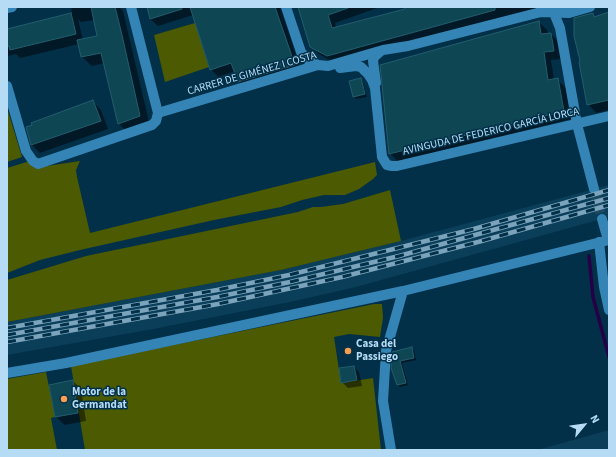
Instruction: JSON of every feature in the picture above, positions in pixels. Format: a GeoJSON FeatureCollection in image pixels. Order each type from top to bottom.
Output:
{"type":"FeatureCollection","features":[{"type":"Feature","properties":{"kind":"street"},"geometry":{"type":"LineString","coordinates":[[7,8],[12,7]]}},
{"type":"Feature","properties":{"kind":"street"},"geometry":{"type":"LineString","coordinates":[[7,86],[26,151],[33,161],[38,164],[152,125],[156,121],[158,113],[131,7]]}},
{"type":"Feature","properties":{"kind":"street"},"geometry":{"type":"LineString","coordinates":[[286,7],[301,52],[308,60],[323,65],[343,68],[350,66],[361,67],[368,74],[375,88]]}},
{"type":"Feature","properties":{"kind":"street","name":"CARRER DE GIMÉNEZ I COSTA"},"geometry":{"type":"LineString","coordinates":[[158,113],[323,65],[383,50],[408,46],[541,12],[569,13],[590,7]]}},
{"type":"Feature","properties":{"kind":"street"},"geometry":{"type":"LineString","coordinates":[[554,12],[560,28],[578,124],[594,188]]}},
{"type":"Feature","properties":{"kind":"street"},"geometry":{"type":"LineString","coordinates":[[375,88],[376,82],[373,61],[374,57],[383,50]]}},
{"type":"Feature","properties":{"kind":"street","name":"AVINGUDA DE FEDERICO GARCÍA LORCA"},"geometry":{"type":"LineString","coordinates":[[375,88],[382,157],[387,165],[397,166],[609,116]]}},
{"type":"Feature","properties":{"kind":"street"},"geometry":{"type":"LineString","coordinates":[[602,219],[605,241],[604,287],[609,310]]}},
{"type":"Feature","properties":{"kind":"street"},"geometry":{"type":"LineString","coordinates":[[7,372],[66,363],[403,292],[605,241]]}},
{"type":"Feature","properties":{"kind":"street"},"geometry":{"type":"LineString","coordinates":[[391,450],[383,401],[386,351],[403,292]]}},
{"type":"Feature","properties":{"kind":"shaded area"},"geometry":{"type":"Polygon","coordinates":[[[609,185],[609,217],[356,287],[290,302],[148,330],[7,355],[7,322],[281,270],[397,242],[609,185]]]}},
{"type":"Feature","properties":{"kind":"shaded area"},"geometry":{"type":"Polygon","coordinates":[[[609,430],[609,450],[541,450],[541,449],[609,430]]]}},
{"type":"Feature","properties":{"kind":"green space"},"geometry":{"type":"Polygon","coordinates":[[[195,23],[209,67],[165,82],[154,35],[195,23]]]}},
{"type":"Feature","properties":{"kind":"green space"},"geometry":{"type":"Polygon","coordinates":[[[7,108],[22,157],[7,162],[7,108]]]}},
{"type":"Feature","properties":{"kind":"green space"},"geometry":{"type":"Polygon","coordinates":[[[30,161],[40,167],[80,161],[76,170],[90,233],[375,162],[377,175],[359,189],[345,195],[324,195],[281,207],[214,220],[80,250],[40,260],[7,273],[7,168],[30,161]]]}},
{"type":"Feature","properties":{"kind":"green space"},"geometry":{"type":"Polygon","coordinates":[[[390,190],[401,241],[281,270],[7,322],[7,280],[86,256],[298,212],[313,207],[343,204],[390,190]]]}},
{"type":"Feature","properties":{"kind":"green space"},"geometry":{"type":"Polygon","coordinates":[[[374,304],[382,304],[383,318],[380,337],[349,334],[334,337],[341,383],[373,378],[381,450],[85,450],[71,366],[374,304]]]}},
{"type":"Feature","properties":{"kind":"green space"},"geometry":{"type":"Polygon","coordinates":[[[46,372],[55,417],[51,418],[57,450],[7,450],[7,379],[46,372]]]}},
{"type":"Feature","properties":{"kind":"building"},"geometry":{"type":"Polygon","coordinates":[[[91,7],[115,7],[122,35],[140,116],[118,124],[101,53],[81,57],[77,40],[97,36],[91,7]]]}},
{"type":"Feature","properties":{"kind":"building"},"geometry":{"type":"Polygon","coordinates":[[[147,7],[181,7],[182,9],[150,19],[147,7]]]}},
{"type":"Feature","properties":{"kind":"building"},"geometry":{"type":"Polygon","coordinates":[[[190,7],[275,7],[295,65],[238,82],[231,63],[210,70],[190,7]]]}},
{"type":"Feature","properties":{"kind":"building"},"geometry":{"type":"Polygon","coordinates":[[[298,7],[347,7],[348,8],[328,15],[332,28],[405,9],[404,7],[495,7],[495,10],[327,56],[310,47],[298,7]]]}},
{"type":"Feature","properties":{"kind":"building"},"geometry":{"type":"Polygon","coordinates":[[[609,12],[609,100],[587,105],[580,61],[574,36],[574,18],[593,13],[594,17],[609,12]]]}},
{"type":"Feature","properties":{"kind":"building"},"geometry":{"type":"Polygon","coordinates":[[[71,13],[76,34],[10,50],[9,46],[7,47],[7,29],[71,13]]]}},
{"type":"Feature","properties":{"kind":"building"},"geometry":{"type":"Polygon","coordinates":[[[539,21],[541,34],[551,33],[554,51],[544,52],[548,80],[558,78],[564,111],[389,154],[380,65],[539,21]]]}},
{"type":"Feature","properties":{"kind":"building"},"geometry":{"type":"Polygon","coordinates":[[[361,78],[365,94],[353,97],[349,81],[361,78]]]}},
{"type":"Feature","properties":{"kind":"building"},"geometry":{"type":"Polygon","coordinates":[[[93,100],[101,121],[31,145],[26,127],[32,125],[31,123],[93,100]]]}},
{"type":"Feature","properties":{"kind":"building"},"geometry":{"type":"Polygon","coordinates":[[[412,347],[414,358],[400,361],[406,383],[397,385],[391,368],[392,352],[412,347]]]}},
{"type":"Feature","properties":{"kind":"building"},"geometry":{"type":"Polygon","coordinates":[[[354,366],[357,380],[341,383],[339,368],[354,366]]]}},
{"type":"Feature","properties":{"kind":"building","name":"Motor de la Germandat"},"geometry":{"type":"Polygon","coordinates":[[[73,380],[78,413],[55,417],[49,385],[73,380]]]}},
{"type":"Feature","properties":{"kind":"waterway"},"geometry":{"type":"LineString","coordinates":[[589,256],[593,297],[609,357]]}},
{"type":"Feature","properties":{"kind":"tunnel"},"geometry":{"type":"LineString","coordinates":[[594,189],[602,219]]}},
{"type":"Feature","properties":{"kind":"railway"},"geometry":{"type":"LineString","coordinates":[[7,328],[217,290],[289,275],[474,229],[609,190]]}},
{"type":"Feature","properties":{"kind":"railway"},"geometry":{"type":"LineString","coordinates":[[7,335],[217,297],[290,282],[399,256],[609,198]]}},
{"type":"Feature","properties":{"kind":"railway"},"geometry":{"type":"LineString","coordinates":[[7,342],[218,304],[342,277],[478,242],[609,205]]}},
{"type":"Feature","properties":{"kind":"place","name":"Casa del Passiego"},"geometry":{"type":"Point","coordinates":[348,351]}},
{"type":"Feature","properties":{"kind":"place","name":"Motor de la Germandat"},"geometry":{"type":"Point","coordinates":[64,399]}}]}
